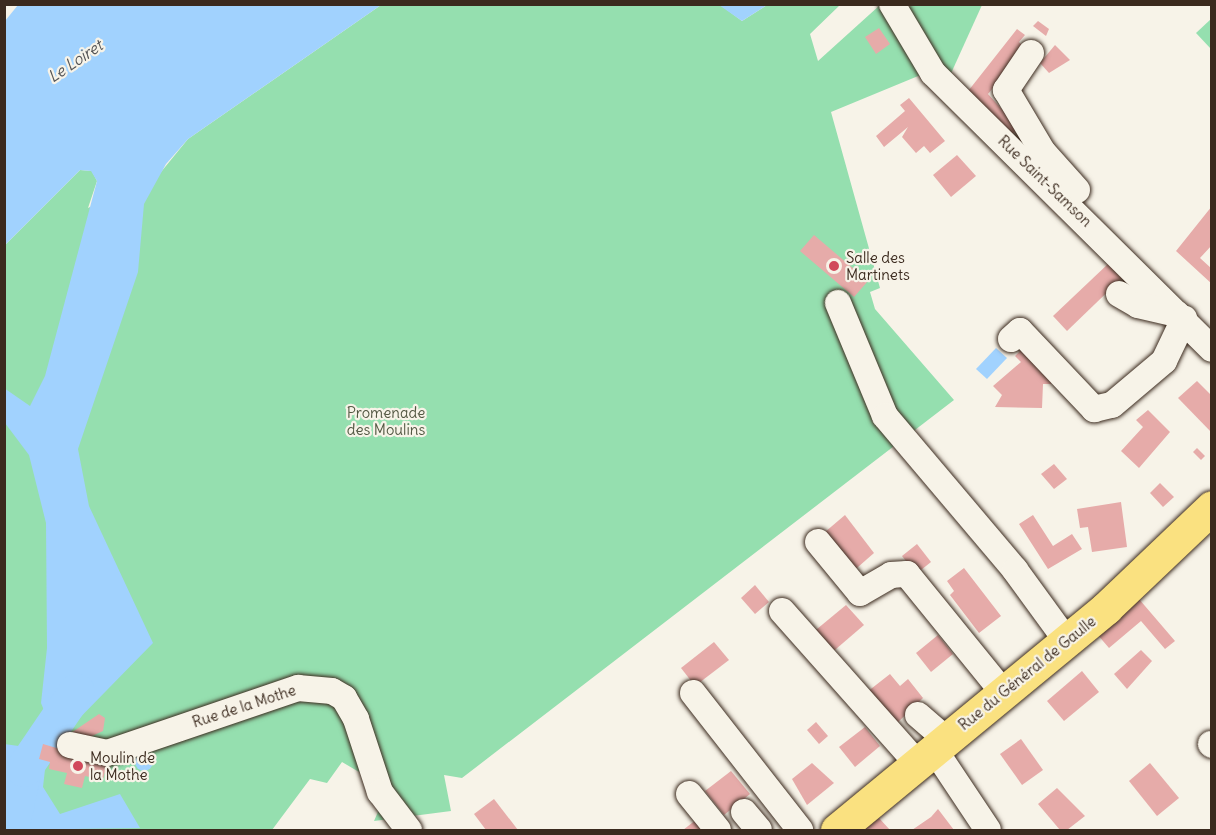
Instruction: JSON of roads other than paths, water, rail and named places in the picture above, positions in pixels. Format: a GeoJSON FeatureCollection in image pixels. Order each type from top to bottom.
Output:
{"type":"FeatureCollection","features":[{"type":"Feature","properties":{"kind":"main road","name":"Rue du Général de Gaulle"},"geometry":{"type":"LineString","coordinates":[[837,831],[1157,563],[1212,507]]}},
{"type":"Feature","properties":{"kind":"street","name":"Rue Saint-Samson"},"geometry":{"type":"LineString","coordinates":[[892,4],[933,73],[1120,254],[1212,349]]}},
{"type":"Feature","properties":{"kind":"street"},"geometry":{"type":"LineString","coordinates":[[1031,53],[1006,90],[1043,152],[1113,232],[1120,254]]}},
{"type":"Feature","properties":{"kind":"street"},"geometry":{"type":"LineString","coordinates":[[1011,339],[1020,331],[1094,409],[1112,405],[1164,361],[1180,316],[1140,306],[1119,294]]}},
{"type":"Feature","properties":{"kind":"street"},"geometry":{"type":"LineString","coordinates":[[838,303],[885,416],[1015,570],[1066,640]]}},
{"type":"Feature","properties":{"kind":"street"},"geometry":{"type":"LineString","coordinates":[[818,542],[860,593],[891,575],[907,574],[1003,692]]}},
{"type":"Feature","properties":{"kind":"street"},"geometry":{"type":"LineString","coordinates":[[782,611],[933,750]]}},
{"type":"Feature","properties":{"kind":"street","name":"Rue de la Mothe"},"geometry":{"type":"LineString","coordinates":[[70,745],[107,753],[298,688],[323,689],[344,698],[380,792],[409,831]]}},
{"type":"Feature","properties":{"kind":"street"},"geometry":{"type":"LineString","coordinates":[[693,693],[800,831]]}},
{"type":"Feature","properties":{"kind":"street"},"geometry":{"type":"LineString","coordinates":[[918,715],[933,750],[988,831]]}},
{"type":"Feature","properties":{"kind":"street"},"geometry":{"type":"LineString","coordinates":[[689,794],[718,831]]}},
{"type":"Feature","properties":{"kind":"water","name":"Le Loiret"},"geometry":{"type":"Polygon","coordinates":[[[18,5],[381,5],[188,139],[166,164],[144,204],[138,272],[78,449],[89,506],[153,643],[61,737],[45,730],[49,723],[41,703],[47,648],[46,523],[29,455],[5,423],[4,388],[30,406],[45,376],[97,181],[91,171],[80,170],[5,245],[5,21],[18,5]]]}},
{"type":"Feature","properties":{"kind":"water"},"geometry":{"type":"Polygon","coordinates":[[[719,5],[767,5],[742,21],[719,5]]]}},
{"type":"Feature","properties":{"kind":"water"},"geometry":{"type":"Polygon","coordinates":[[[996,348],[1007,358],[987,379],[976,369],[996,348]]]}},
{"type":"Feature","properties":{"kind":"water"},"geometry":{"type":"Polygon","coordinates":[[[35,739],[43,744],[39,759],[46,761],[43,787],[60,814],[120,794],[140,828],[5,830],[4,744],[26,747],[35,739]]]}},
{"type":"Feature","properties":{"kind":"water"},"geometry":{"type":"Polygon","coordinates":[[[144,753],[150,756],[153,762],[150,768],[144,771],[138,768],[135,762],[138,756],[144,753]]]}},
{"type":"Feature","properties":{"kind":"waterway"},"geometry":{"type":"LineString","coordinates":[[11,830],[24,769],[77,691]]}},
{"type":"Feature","properties":{"kind":"place","name":"Salle des Martinets"},"geometry":{"type":"Point","coordinates":[834,266]}},
{"type":"Feature","properties":{"kind":"place","name":"Moulin de la Mothe"},"geometry":{"type":"Point","coordinates":[78,766]}},
{"type":"Feature","properties":{"kind":"park label","name":"Promenade des Moulins"},"geometry":{"type":"Point","coordinates":[386,420]}}]}
